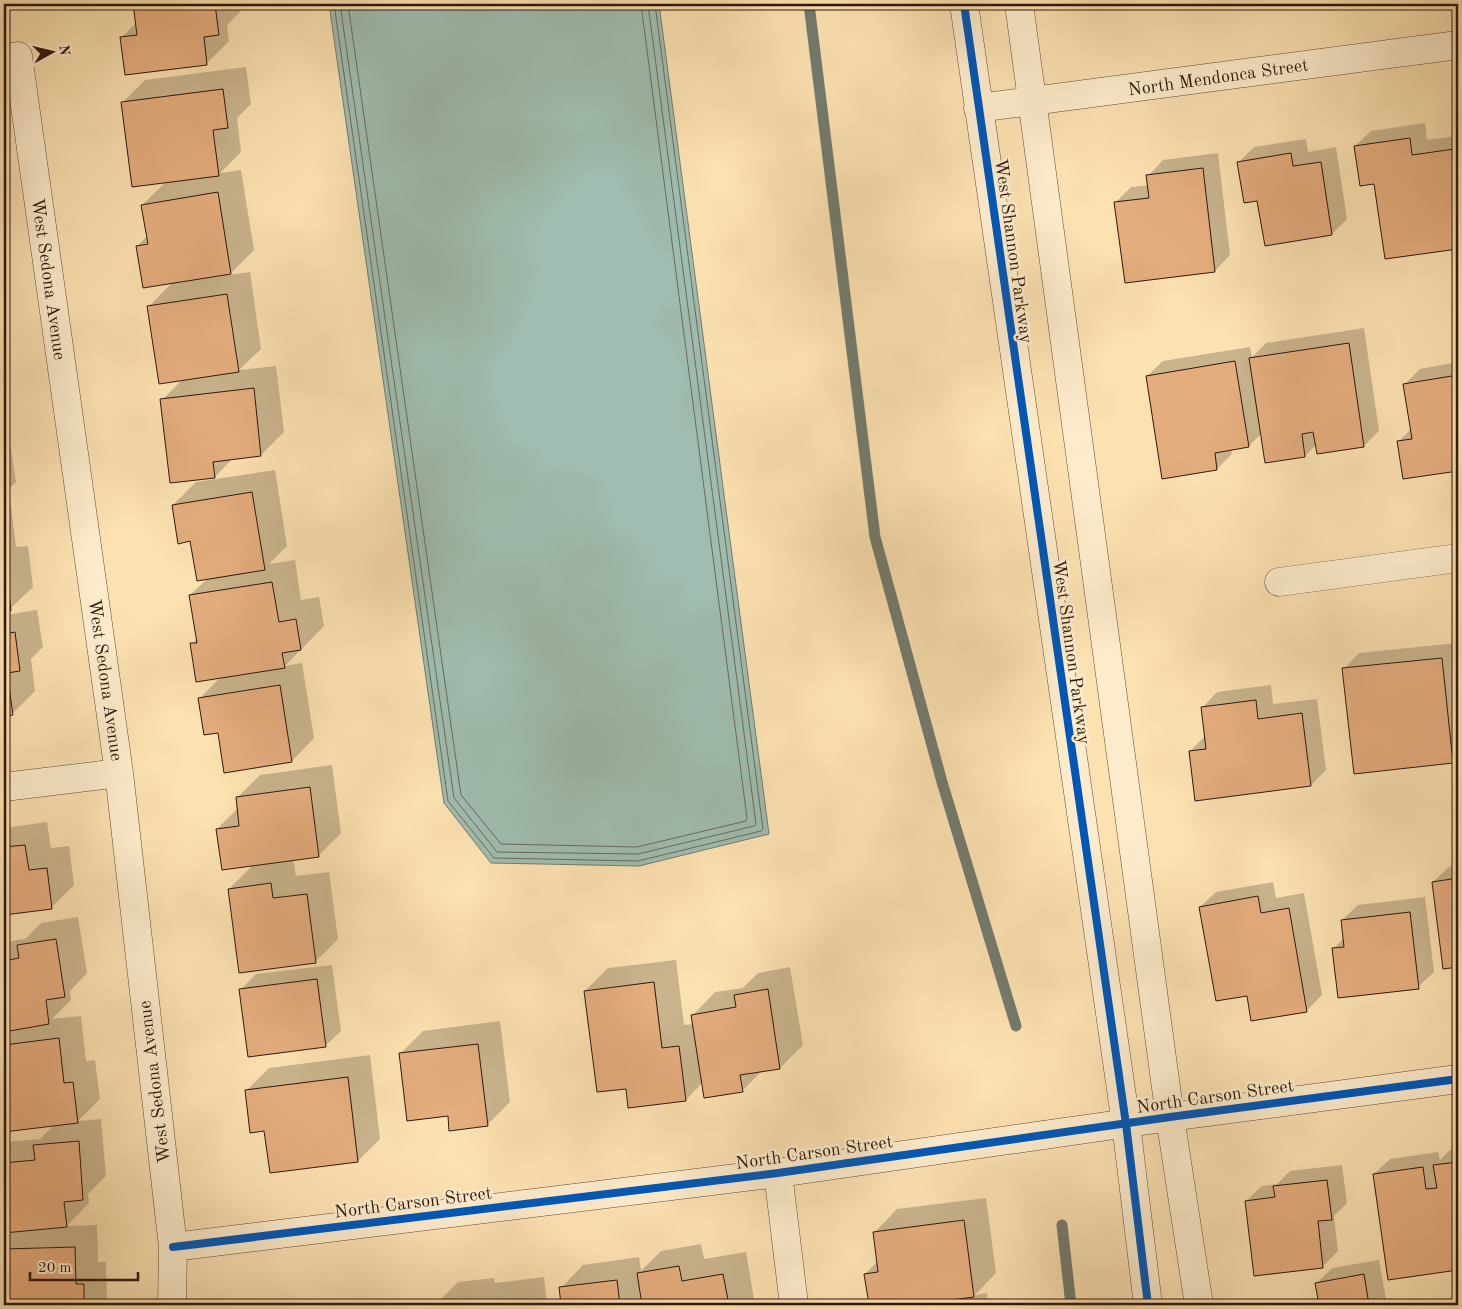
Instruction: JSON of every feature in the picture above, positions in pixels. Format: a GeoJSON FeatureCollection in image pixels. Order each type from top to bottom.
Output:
{"type":"FeatureCollection","features":[{"type":"Feature","properties":{"kind":"street","name":"West Shannon Parkway"},"geometry":{"type":"LineString","coordinates":[[964,4],[1126,1124],[1148,1305]]}},
{"type":"Feature","properties":{"kind":"street","name":"West Shannon Parkway"},"geometry":{"type":"LineString","coordinates":[[1019,4],[1170,1117],[1199,1305]]}},
{"type":"Feature","properties":{"kind":"street","name":"North Mendonca Street"},"geometry":{"type":"LineString","coordinates":[[978,108],[1458,45]]}},
{"type":"Feature","properties":{"kind":"street","name":"West Sedona Avenue"},"geometry":{"type":"LineString","coordinates":[[11,57],[119,773],[173,1247],[172,1305]]}},
{"type":"Feature","properties":{"kind":"street"},"geometry":{"type":"LineString","coordinates":[[1279,582],[1458,558]]}},
{"type":"Feature","properties":{"kind":"street"},"geometry":{"type":"LineString","coordinates":[[4,787],[119,773]]}},
{"type":"Feature","properties":{"kind":"street","name":"North Carson Street"},"geometry":{"type":"LineString","coordinates":[[173,1247],[778,1173],[1170,1117],[1458,1079]]}},
{"type":"Feature","properties":{"kind":"street"},"geometry":{"type":"LineString","coordinates":[[778,1173],[794,1305]]}},
{"type":"Feature","properties":{"kind":"water"},"geometry":{"type":"Polygon","coordinates":[[[329,4],[659,4],[769,834],[639,866],[491,863],[444,803],[329,4]]]}},
{"type":"Feature","properties":{"kind":"building"},"geometry":{"type":"Polygon","coordinates":[[[133,4],[215,4],[219,35],[204,37],[207,65],[125,75],[120,37],[137,35],[133,4]]]}},
{"type":"Feature","properties":{"kind":"building"},"geometry":{"type":"Polygon","coordinates":[[[223,89],[228,128],[213,130],[219,176],[132,187],[121,102],[223,89]]]}},
{"type":"Feature","properties":{"kind":"building"},"geometry":{"type":"Polygon","coordinates":[[[1410,138],[1412,155],[1454,149],[1458,182],[1458,249],[1385,259],[1374,184],[1360,186],[1354,146],[1410,138]]]}},
{"type":"Feature","properties":{"kind":"building"},"geometry":{"type":"Polygon","coordinates":[[[1291,153],[1293,166],[1321,162],[1332,235],[1265,246],[1257,201],[1244,203],[1237,162],[1291,153]]]}},
{"type":"Feature","properties":{"kind":"building"},"geometry":{"type":"Polygon","coordinates":[[[1203,168],[1215,272],[1125,283],[1114,202],[1149,198],[1146,175],[1203,168]]]}},
{"type":"Feature","properties":{"kind":"building"},"geometry":{"type":"Polygon","coordinates":[[[218,192],[231,274],[143,288],[136,246],[148,244],[141,205],[218,192]]]}},
{"type":"Feature","properties":{"kind":"building"},"geometry":{"type":"Polygon","coordinates":[[[227,294],[239,372],[159,384],[147,306],[227,294]]]}},
{"type":"Feature","properties":{"kind":"building"},"geometry":{"type":"Polygon","coordinates":[[[1349,343],[1364,447],[1317,454],[1313,432],[1302,434],[1305,457],[1265,463],[1249,358],[1349,343]]]}},
{"type":"Feature","properties":{"kind":"building"},"geometry":{"type":"Polygon","coordinates":[[[1235,361],[1249,447],[1215,453],[1217,470],[1162,479],[1146,376],[1235,361]]]}},
{"type":"Feature","properties":{"kind":"building"},"geometry":{"type":"Polygon","coordinates":[[[1458,375],[1458,471],[1403,479],[1397,441],[1412,439],[1403,384],[1458,375]]]}},
{"type":"Feature","properties":{"kind":"building"},"geometry":{"type":"Polygon","coordinates":[[[254,388],[261,456],[213,462],[215,478],[170,483],[160,399],[254,388]]]}},
{"type":"Feature","properties":{"kind":"building"},"geometry":{"type":"Polygon","coordinates":[[[252,492],[265,570],[197,581],[190,541],[178,544],[172,505],[252,492]]]}},
{"type":"Feature","properties":{"kind":"building"},"geometry":{"type":"Polygon","coordinates":[[[6,568],[11,611],[4,611],[4,569],[6,568]]]}},
{"type":"Feature","properties":{"kind":"building"},"geometry":{"type":"Polygon","coordinates":[[[272,582],[279,622],[296,619],[301,650],[282,653],[285,668],[196,682],[190,643],[197,643],[189,595],[272,582]]]}},
{"type":"Feature","properties":{"kind":"building"},"geometry":{"type":"Polygon","coordinates":[[[15,632],[20,671],[7,673],[13,715],[4,717],[4,634],[15,632]]]}},
{"type":"Feature","properties":{"kind":"building"},"geometry":{"type":"Polygon","coordinates":[[[1442,658],[1453,763],[1354,774],[1342,668],[1442,658]]]}},
{"type":"Feature","properties":{"kind":"building"},"geometry":{"type":"Polygon","coordinates":[[[280,685],[292,762],[224,773],[218,733],[204,735],[198,698],[280,685]]]}},
{"type":"Feature","properties":{"kind":"building"},"geometry":{"type":"Polygon","coordinates":[[[1256,700],[1258,719],[1302,713],[1311,786],[1195,801],[1189,751],[1206,749],[1201,707],[1256,700]]]}},
{"type":"Feature","properties":{"kind":"building"},"geometry":{"type":"Polygon","coordinates":[[[310,787],[319,857],[222,870],[216,829],[239,826],[236,797],[310,787]]]}},
{"type":"Feature","properties":{"kind":"building"},"geometry":{"type":"Polygon","coordinates":[[[25,845],[29,870],[47,868],[52,909],[4,915],[4,847],[25,845]]]}},
{"type":"Feature","properties":{"kind":"building"},"geometry":{"type":"Polygon","coordinates":[[[1458,878],[1458,967],[1443,969],[1432,882],[1458,878]]]}},
{"type":"Feature","properties":{"kind":"building"},"geometry":{"type":"Polygon","coordinates":[[[271,883],[273,898],[307,894],[316,963],[239,973],[228,889],[271,883]]]}},
{"type":"Feature","properties":{"kind":"building"},"geometry":{"type":"Polygon","coordinates":[[[1258,896],[1261,913],[1289,908],[1307,1012],[1251,1021],[1247,996],[1216,1001],[1199,907],[1258,896]]]}},
{"type":"Feature","properties":{"kind":"building"},"geometry":{"type":"Polygon","coordinates":[[[1410,912],[1419,989],[1338,998],[1332,948],[1344,947],[1341,920],[1410,912]]]}},
{"type":"Feature","properties":{"kind":"building"},"geometry":{"type":"Polygon","coordinates":[[[56,939],[65,997],[46,1000],[49,1024],[4,1032],[4,961],[19,958],[17,945],[56,939]]]}},
{"type":"Feature","properties":{"kind":"building"},"geometry":{"type":"Polygon","coordinates":[[[317,979],[326,1047],[248,1057],[239,989],[317,979]]]}},
{"type":"Feature","properties":{"kind":"building"},"geometry":{"type":"Polygon","coordinates":[[[654,982],[662,1048],[679,1046],[686,1101],[628,1108],[626,1089],[597,1092],[584,991],[654,982]]]}},
{"type":"Feature","properties":{"kind":"building"},"geometry":{"type":"Polygon","coordinates":[[[768,989],[780,1069],[740,1075],[743,1092],[704,1098],[691,1015],[736,1007],[734,995],[768,989]]]}},
{"type":"Feature","properties":{"kind":"building"},"geometry":{"type":"Polygon","coordinates":[[[59,1038],[64,1083],[73,1082],[78,1123],[4,1132],[4,1045],[59,1038]]]}},
{"type":"Feature","properties":{"kind":"building"},"geometry":{"type":"Polygon","coordinates":[[[478,1044],[488,1126],[449,1131],[448,1116],[407,1121],[399,1053],[478,1044]]]}},
{"type":"Feature","properties":{"kind":"building"},"geometry":{"type":"Polygon","coordinates":[[[348,1077],[358,1162],[270,1173],[264,1131],[250,1133],[245,1090],[348,1077]]]}},
{"type":"Feature","properties":{"kind":"building"},"geometry":{"type":"Polygon","coordinates":[[[79,1141],[83,1200],[64,1202],[67,1227],[4,1233],[4,1163],[35,1160],[33,1145],[79,1141]]]}},
{"type":"Feature","properties":{"kind":"building"},"geometry":{"type":"Polygon","coordinates":[[[1458,1162],[1458,1270],[1388,1280],[1373,1174],[1423,1167],[1426,1189],[1437,1188],[1433,1165],[1458,1162]]]}},
{"type":"Feature","properties":{"kind":"building"},"geometry":{"type":"Polygon","coordinates":[[[1327,1180],[1332,1220],[1318,1221],[1323,1268],[1254,1276],[1245,1201],[1275,1197],[1273,1186],[1327,1180]]]}},
{"type":"Feature","properties":{"kind":"building"},"geometry":{"type":"Polygon","coordinates":[[[964,1220],[974,1297],[913,1305],[869,1305],[864,1274],[878,1272],[873,1232],[964,1220]]]}},
{"type":"Feature","properties":{"kind":"building"},"geometry":{"type":"Polygon","coordinates":[[[75,1247],[76,1284],[84,1284],[84,1305],[4,1305],[4,1249],[75,1247]]]}},
{"type":"Feature","properties":{"kind":"building"},"geometry":{"type":"Polygon","coordinates":[[[679,1266],[682,1281],[723,1274],[729,1305],[642,1305],[637,1273],[679,1266]]]}},
{"type":"Feature","properties":{"kind":"building"},"geometry":{"type":"Polygon","coordinates":[[[1364,1274],[1369,1305],[1319,1305],[1315,1283],[1364,1274]]]}},
{"type":"Feature","properties":{"kind":"building"},"geometry":{"type":"Polygon","coordinates":[[[617,1280],[620,1305],[561,1305],[559,1287],[617,1280]]]}},
{"type":"Feature","properties":{"kind":"building"},"geometry":{"type":"Polygon","coordinates":[[[521,1299],[522,1305],[472,1305],[521,1299]]]}},
{"type":"Feature","properties":{"kind":"building"},"geometry":{"type":"Polygon","coordinates":[[[472,1300],[472,1305],[434,1305],[472,1300]]]}},
{"type":"Feature","properties":{"kind":"waterway"},"geometry":{"type":"LineString","coordinates":[[809,4],[875,537],[942,782],[1016,1026]]}},
{"type":"Feature","properties":{"kind":"waterway"},"geometry":{"type":"LineString","coordinates":[[1062,1225],[1071,1305]]}},
{"type":"Feature","properties":{"kind":"cycle path"},"geometry":{"type":"LineString","coordinates":[[964,4],[1126,1124],[1148,1305]]}},
{"type":"Feature","properties":{"kind":"cycle path"},"geometry":{"type":"LineString","coordinates":[[173,1247],[778,1173],[1170,1117],[1458,1079]]}}]}
